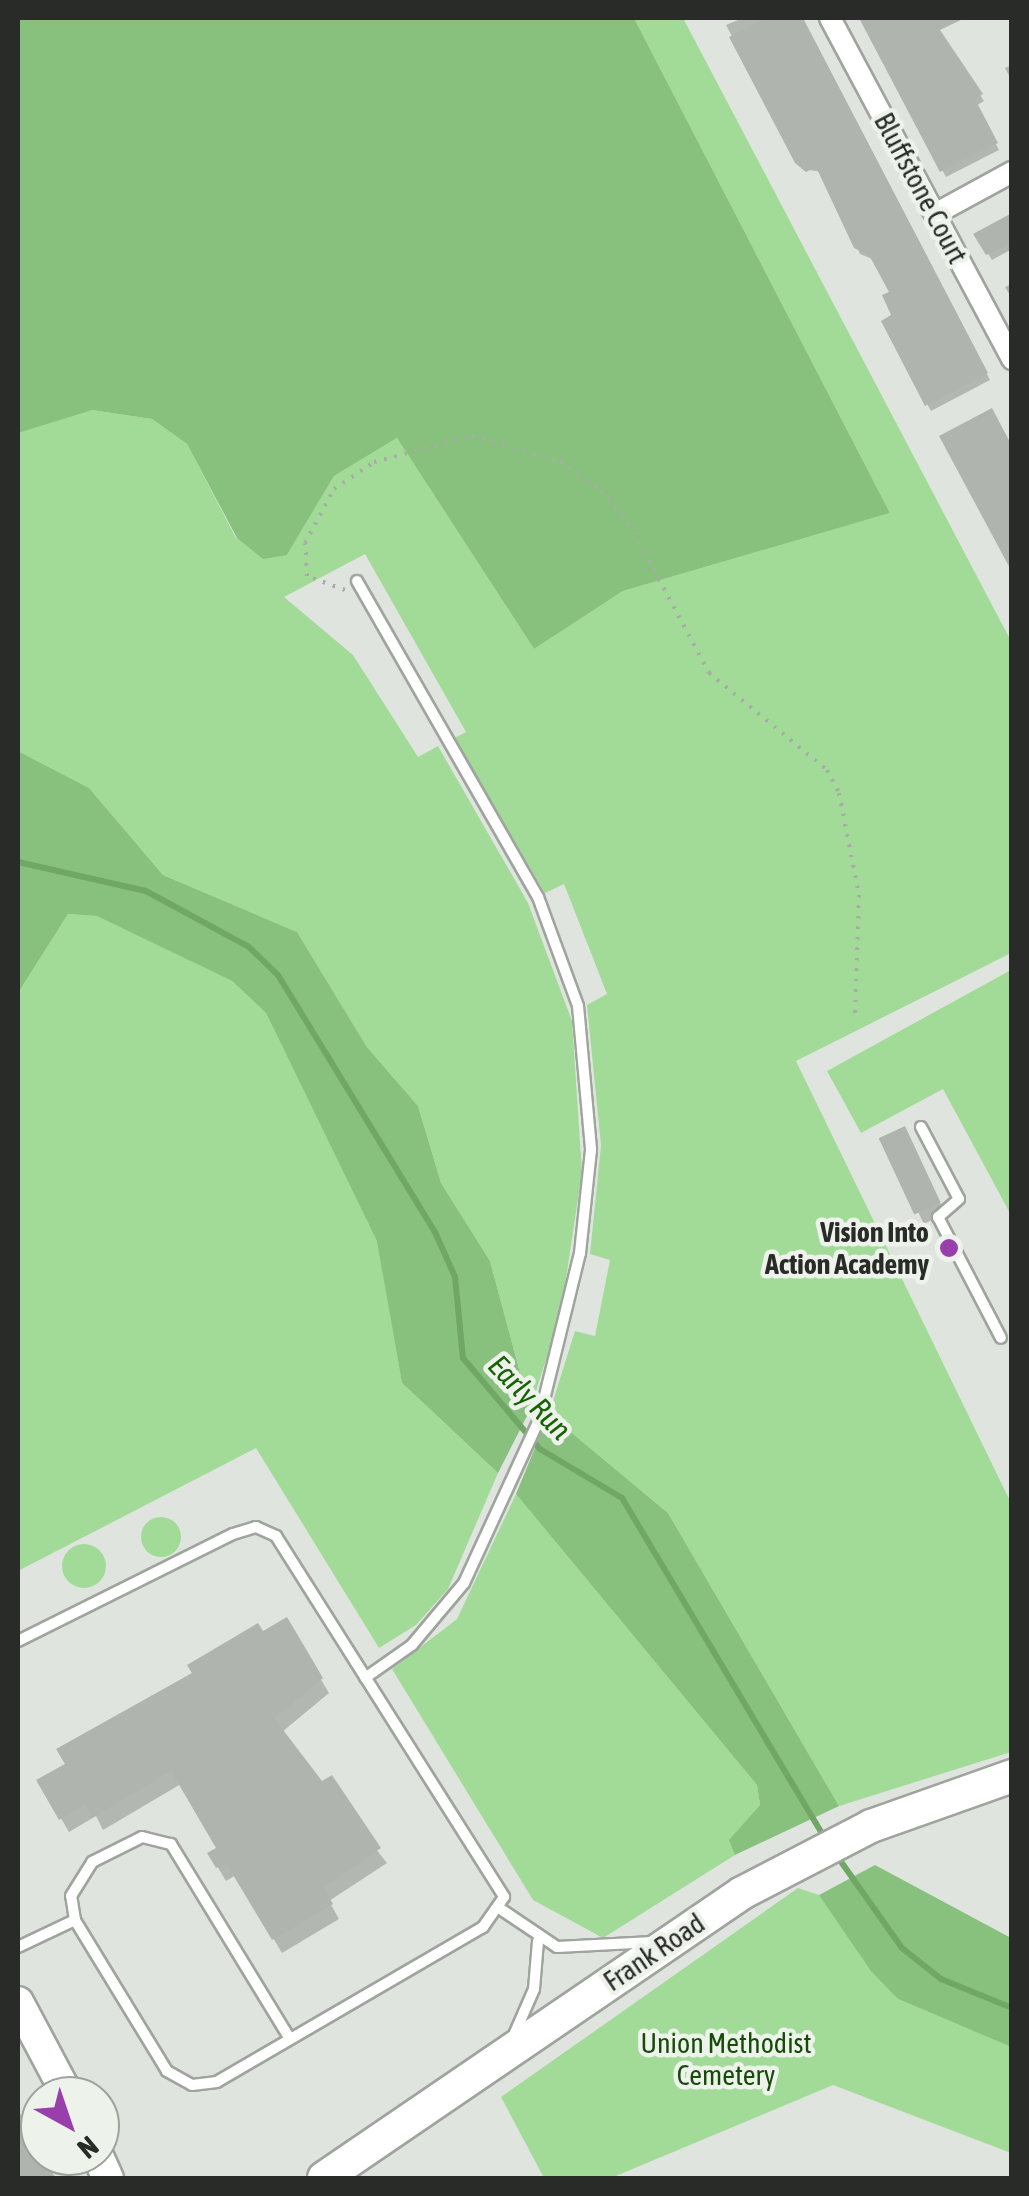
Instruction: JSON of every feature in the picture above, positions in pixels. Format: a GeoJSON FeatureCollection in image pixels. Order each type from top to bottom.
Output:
{"type":"FeatureCollection","features":[{"type":"Feature","properties":{"kind":"main road","name":"Frank Road"},"geometry":{"type":"LineString","coordinates":[[324,2178],[668,1941],[807,1856],[870,1826],[1012,1776]]}},
{"type":"Feature","properties":{"kind":"main road"},"geometry":{"type":"LineString","coordinates":[[18,2002],[57,2076]]}},
{"type":"Feature","properties":{"kind":"street","name":"Bluffstone Court"},"geometry":{"type":"LineString","coordinates":[[830,18],[1012,359]]}},
{"type":"Feature","properties":{"kind":"street"},"geometry":{"type":"LineString","coordinates":[[934,214],[1012,172]]}},
{"type":"Feature","properties":{"kind":"lane"},"geometry":{"type":"LineString","coordinates":[[358,580],[538,896],[578,1006],[592,1150],[580,1253],[539,1420],[524,1455],[464,1583],[412,1645],[365,1678]]}},
{"type":"Feature","properties":{"kind":"lane"},"geometry":{"type":"LineString","coordinates":[[921,1127],[960,1199],[938,1217],[1001,1338]]}},
{"type":"Feature","properties":{"kind":"lane"},"geometry":{"type":"LineString","coordinates":[[18,1640],[256,1527],[294,1554],[365,1678],[495,1880],[502,1910],[538,1940],[589,1950],[668,1941]]}},
{"type":"Feature","properties":{"kind":"lane"},"geometry":{"type":"LineString","coordinates":[[290,2039],[171,1844],[142,1837],[92,1862],[71,1896],[75,1920],[167,2071],[192,2085],[218,2082],[290,2039],[502,1910]]}},
{"type":"Feature","properties":{"kind":"lane"},"geometry":{"type":"LineString","coordinates":[[18,1947],[75,1920]]}},
{"type":"Feature","properties":{"kind":"lane"},"geometry":{"type":"LineString","coordinates":[[507,2053],[534,1989],[538,1940]]}},
{"type":"Feature","properties":{"kind":"path"},"geometry":{"type":"LineString","coordinates":[[368,599],[307,576],[304,542],[334,489],[374,462],[472,436],[560,462],[601,490],[629,523],[709,673],[827,770],[839,792],[859,895],[855,1016]]}},
{"type":"Feature","properties":{"kind":"green space"},"geometry":{"type":"Polygon","coordinates":[[[18,18],[634,18],[890,513],[623,591],[534,649],[397,438],[334,476],[287,555],[263,559],[237,538],[187,444],[152,419],[92,410],[18,433],[18,18]]]}},
{"type":"Feature","properties":{"kind":"green space"},"geometry":{"type":"Polygon","coordinates":[[[634,18],[683,18],[1011,641],[1011,953],[796,1061],[1011,1503],[1011,1752],[839,1806],[668,1513],[549,1414],[575,1331],[595,1336],[610,1260],[590,1254],[601,1145],[587,1005],[607,994],[564,884],[545,893],[454,738],[466,732],[365,554],[284,597],[353,655],[418,757],[438,746],[528,903],[572,1021],[582,1172],[561,1312],[530,1410],[490,1261],[441,1183],[418,1106],[367,1047],[297,932],[163,875],[89,788],[18,751],[18,433],[33,424],[92,410],[152,419],[187,444],[236,538],[287,555],[334,476],[397,438],[534,649],[623,591],[890,513],[634,18]]]}},
{"type":"Feature","properties":{"kind":"green space"},"geometry":{"type":"Polygon","coordinates":[[[18,751],[89,788],[163,875],[297,932],[367,1047],[418,1106],[441,1183],[490,1261],[530,1410],[498,1473],[402,1383],[377,1241],[266,1013],[232,981],[97,916],[68,914],[18,993],[18,751]]]}},
{"type":"Feature","properties":{"kind":"green space"},"geometry":{"type":"Polygon","coordinates":[[[68,914],[98,916],[232,981],[266,1013],[378,1242],[402,1383],[498,1473],[448,1589],[416,1625],[379,1648],[256,1448],[18,1571],[18,993],[68,914]]]}},
{"type":"Feature","properties":{"kind":"green space"},"geometry":{"type":"Polygon","coordinates":[[[1011,970],[1011,1215],[943,1089],[861,1133],[827,1071],[1011,970]]]}},
{"type":"Feature","properties":{"kind":"green space"},"geometry":{"type":"Polygon","coordinates":[[[549,1414],[668,1513],[839,1806],[735,1855],[729,1840],[760,1805],[757,1785],[516,1494],[549,1414]]]}},
{"type":"Feature","properties":{"kind":"green space"},"geometry":{"type":"Polygon","coordinates":[[[516,1494],[757,1785],[760,1805],[730,1840],[735,1855],[603,1938],[533,1900],[392,1669],[457,1619],[516,1494]]]}},
{"type":"Feature","properties":{"kind":"green space"},"geometry":{"type":"Polygon","coordinates":[[[161,1517],[175,1523],[181,1537],[175,1551],[161,1557],[147,1551],[141,1537],[147,1523],[161,1517]]]}},
{"type":"Feature","properties":{"kind":"green space"},"geometry":{"type":"Polygon","coordinates":[[[84,1544],[99,1551],[106,1566],[99,1581],[84,1588],[69,1581],[62,1566],[69,1551],[84,1544]]]}},
{"type":"Feature","properties":{"kind":"green space"},"geometry":{"type":"Polygon","coordinates":[[[875,1865],[1011,1938],[1011,2047],[898,1999],[871,1971],[819,1895],[875,1865]]]}},
{"type":"Feature","properties":{"kind":"green space","name":"Union Methodist Cemetery"},"geometry":{"type":"Polygon","coordinates":[[[798,1888],[819,1895],[898,1999],[1011,2047],[1011,2153],[833,2085],[611,2178],[544,2178],[501,2097],[798,1888]]]}},
{"type":"Feature","properties":{"kind":"building"},"geometry":{"type":"Polygon","coordinates":[[[767,18],[803,18],[988,373],[925,406],[881,321],[891,315],[882,295],[889,292],[869,255],[854,248],[816,167],[806,172],[795,163],[729,37],[767,18]]]}},
{"type":"Feature","properties":{"kind":"building"},"geometry":{"type":"Polygon","coordinates":[[[859,18],[965,18],[940,30],[983,94],[975,99],[998,143],[940,172],[859,18]]]}},
{"type":"Feature","properties":{"kind":"building"},"geometry":{"type":"Polygon","coordinates":[[[1012,213],[1012,242],[986,255],[973,234],[1012,213]]]}},
{"type":"Feature","properties":{"kind":"building"},"geometry":{"type":"Polygon","coordinates":[[[992,408],[1012,446],[1012,572],[939,436],[992,408]]]}},
{"type":"Feature","properties":{"kind":"building"},"geometry":{"type":"Polygon","coordinates":[[[905,1126],[940,1202],[914,1214],[879,1138],[905,1126]]]}},
{"type":"Feature","properties":{"kind":"building"},"geometry":{"type":"Polygon","coordinates":[[[287,1617],[323,1678],[274,1718],[322,1781],[332,1775],[381,1848],[323,1887],[333,1904],[272,1940],[226,1863],[216,1868],[207,1853],[216,1848],[171,1771],[93,1817],[86,1804],[59,1820],[36,1780],[65,1764],[56,1749],[192,1673],[187,1665],[258,1623],[263,1631],[287,1617]]]}},
{"type":"Feature","properties":{"kind":"building"},"geometry":{"type":"Polygon","coordinates":[[[18,2109],[20,2176],[56,2178],[18,2178],[18,2109]]]}},
{"type":"Feature","properties":{"kind":"waterway","name":"Early Run"},"geometry":{"type":"LineString","coordinates":[[18,862],[146,891],[249,947],[278,975],[435,1232],[455,1277],[463,1358],[540,1449],[622,1498],[824,1837]]}},
{"type":"Feature","properties":{"kind":"waterway","name":"Early Run"},"geometry":{"type":"LineString","coordinates":[[837,1856],[902,1948],[941,1979],[1012,2008]]}},
{"type":"Feature","properties":{"kind":"place","name":"Vision Into Action Academy"},"geometry":{"type":"Point","coordinates":[949,1248]}}]}
